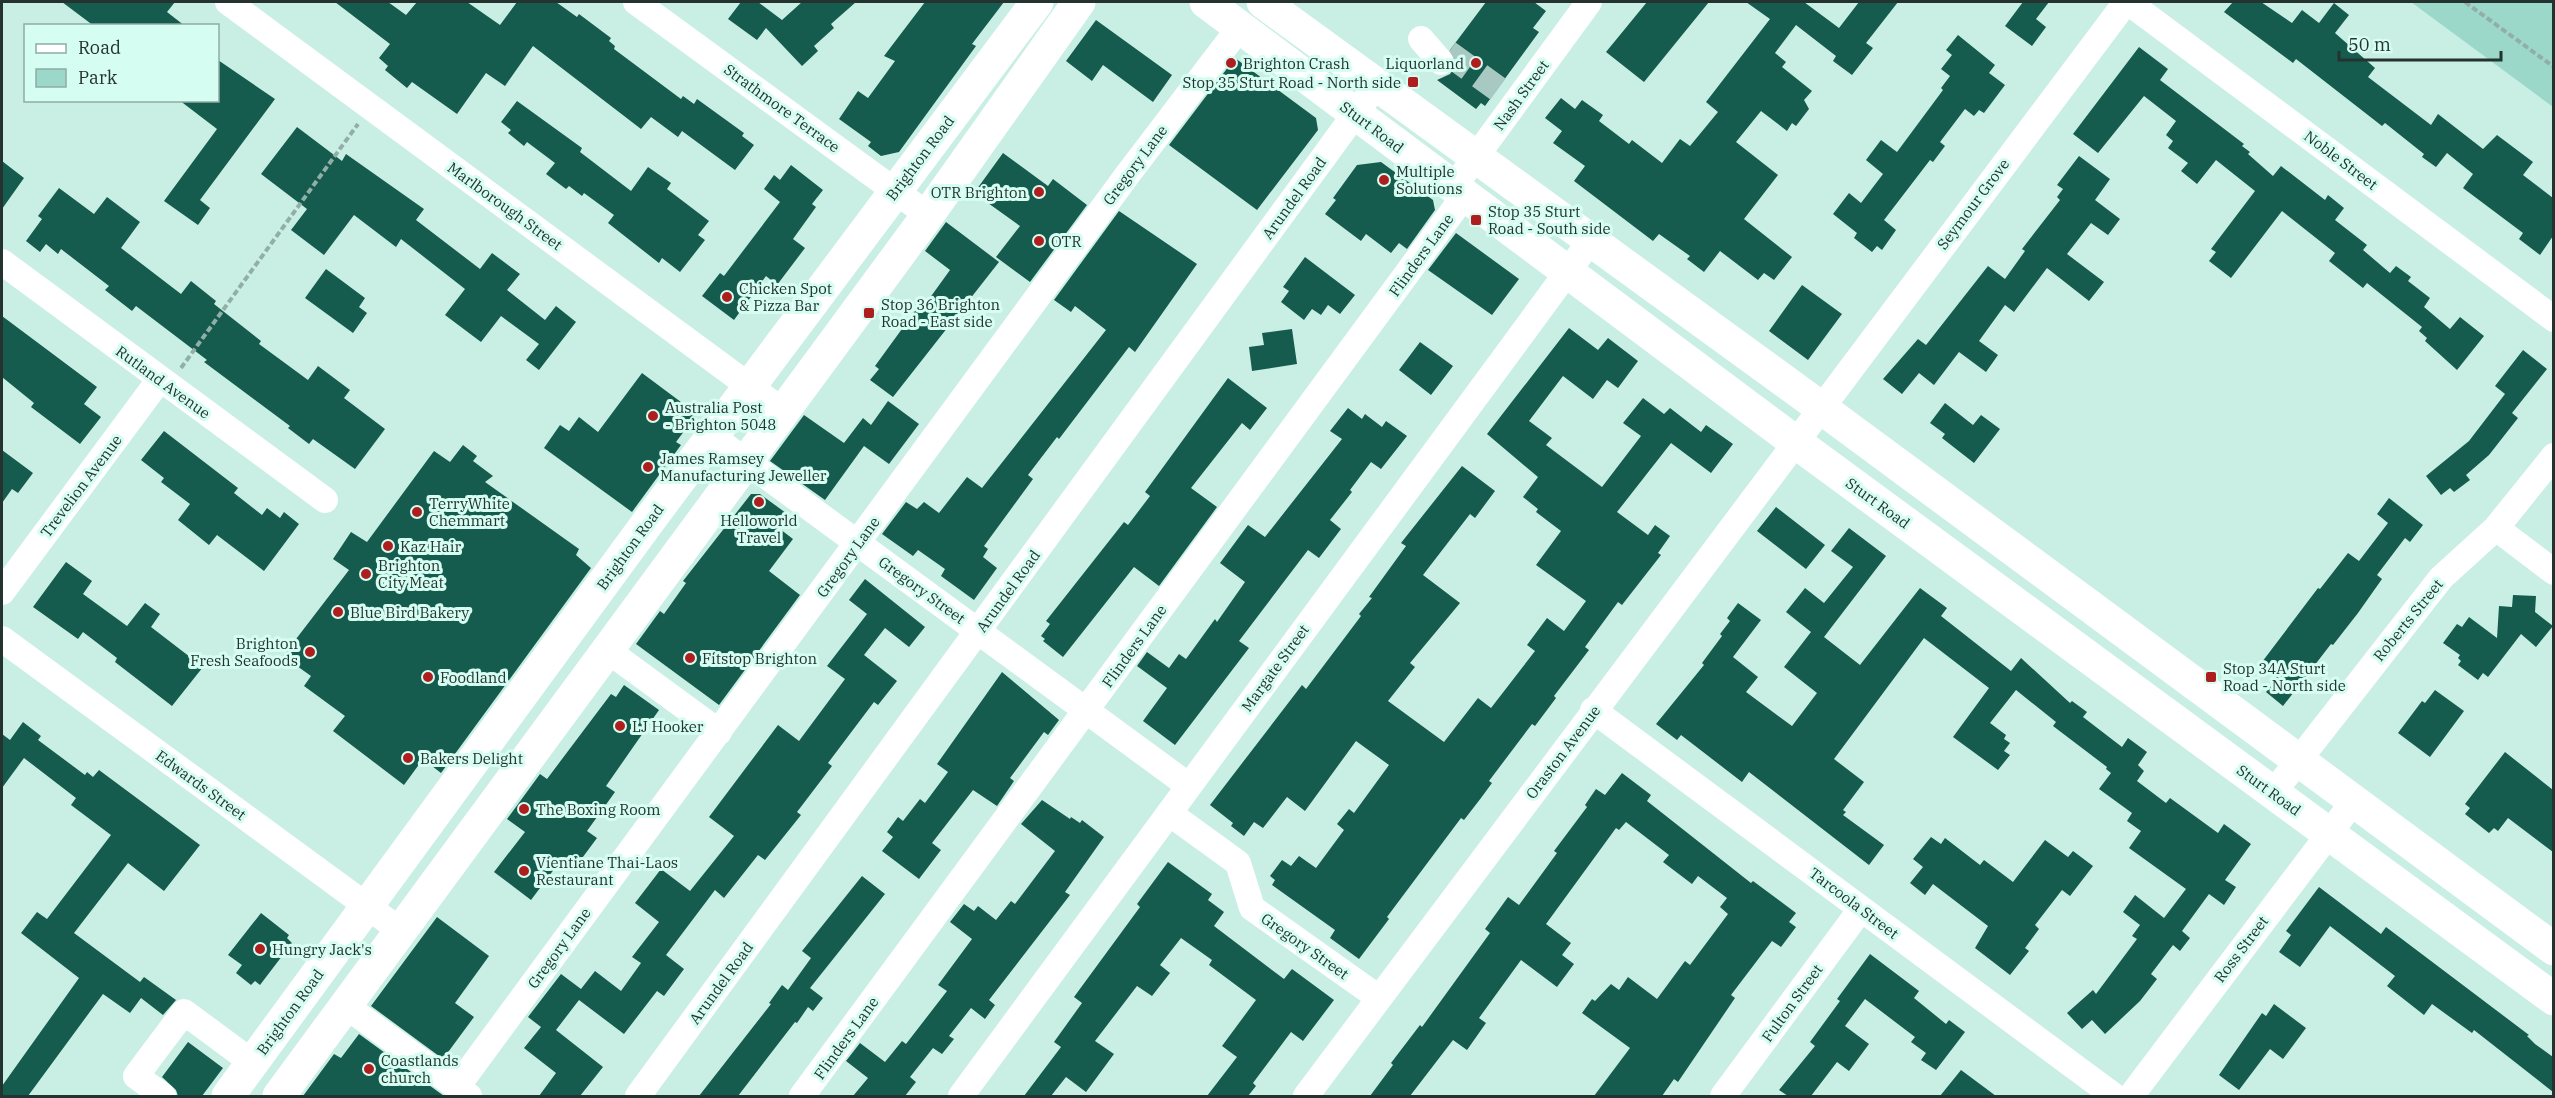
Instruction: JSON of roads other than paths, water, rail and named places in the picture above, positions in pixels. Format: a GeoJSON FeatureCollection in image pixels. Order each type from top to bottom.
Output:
{"type":"FeatureCollection","features":[{"type":"Feature","properties":{"kind":"main road","name":"Brighton Road"},"geometry":{"type":"LineString","coordinates":[[228,1096],[651,518],[751,387],[1036,2]]}},
{"type":"Feature","properties":{"kind":"main road"},"geometry":{"type":"LineString","coordinates":[[279,1096],[928,215],[1079,2]]}},
{"type":"Feature","properties":{"kind":"main road","name":"Sturt Road"},"geometry":{"type":"LineString","coordinates":[[1206,2],[1794,441],[2553,999]]}},
{"type":"Feature","properties":{"kind":"main road"},"geometry":{"type":"LineString","coordinates":[[1263,2],[1820,407],[2553,949]]}},
{"type":"Feature","properties":{"kind":"street","name":"Marlborough Street"},"geometry":{"type":"LineString","coordinates":[[228,2],[783,411]]}},
{"type":"Feature","properties":{"kind":"street","name":"Strathmore Terrace"},"geometry":{"type":"LineString","coordinates":[[636,2],[928,215]]}},
{"type":"Feature","properties":{"kind":"street","name":"Nash Street"},"geometry":{"type":"LineString","coordinates":[[1459,192],[1500,98],[1590,2]]}},
{"type":"Feature","properties":{"kind":"street","name":"Noble Street"},"geometry":{"type":"LineString","coordinates":[[2127,2],[2553,319]]}},
{"type":"Feature","properties":{"kind":"street","name":"Seymour Grove"},"geometry":{"type":"LineString","coordinates":[[1820,407],[2127,2]]}},
{"type":"Feature","properties":{"kind":"street","name":"Gregory Lane"},"geometry":{"type":"LineString","coordinates":[[463,1092],[718,732],[1128,174],[1239,27]]}},
{"type":"Feature","properties":{"kind":"street"},"geometry":{"type":"LineString","coordinates":[[1421,39],[1445,57]]}},
{"type":"Feature","properties":{"kind":"street","name":"Arundel Road"},"geometry":{"type":"LineString","coordinates":[[638,1096],[1377,84]]}},
{"type":"Feature","properties":{"kind":"street","name":"Flinders Lane"},"geometry":{"type":"LineString","coordinates":[[802,1096],[1086,711],[1459,192]]}},
{"type":"Feature","properties":{"kind":"street","name":"Margate Street"},"geometry":{"type":"LineString","coordinates":[[961,1096],[1591,240]]}},
{"type":"Feature","properties":{"kind":"street","name":"Rutland Avenue"},"geometry":{"type":"LineString","coordinates":[[2,262],[325,501]]}},
{"type":"Feature","properties":{"kind":"street","name":"Trevelion Avenue"},"geometry":{"type":"LineString","coordinates":[[2,592],[164,382]]}},
{"type":"Feature","properties":{"kind":"street","name":"Oraston Avenue"},"geometry":{"type":"LineString","coordinates":[[1306,1096],[1820,407]]}},
{"type":"Feature","properties":{"kind":"street","name":"Gregory Street"},"geometry":{"type":"LineString","coordinates":[[713,437],[1189,786]]}},
{"type":"Feature","properties":{"kind":"street","name":"Roberts Street"},"geometry":{"type":"LineString","coordinates":[[2274,793],[2297,760],[2441,578],[2496,528],[2553,456]]}},
{"type":"Feature","properties":{"kind":"street"},"geometry":{"type":"LineString","coordinates":[[2496,528],[2553,572]]}},
{"type":"Feature","properties":{"kind":"street","name":"Edwards Street"},"geometry":{"type":"LineString","coordinates":[[2,639],[401,931]]}},
{"type":"Feature","properties":{"kind":"street"},"geometry":{"type":"LineString","coordinates":[[607,650],[718,732]]}},
{"type":"Feature","properties":{"kind":"street","name":"Tarcoola Street"},"geometry":{"type":"LineString","coordinates":[[1593,710],[2114,1096]]}},
{"type":"Feature","properties":{"kind":"street","name":"Ross Street"},"geometry":{"type":"LineString","coordinates":[[2131,1096],[2353,802]]}},
{"type":"Feature","properties":{"kind":"street","name":"Gregory Street"},"geometry":{"type":"LineString","coordinates":[[1169,813],[1238,863],[1252,908],[1379,999]]}},
{"type":"Feature","properties":{"kind":"street","name":"Fulton Street"},"geometry":{"type":"LineString","coordinates":[[1723,1096],[1861,909]]}},
{"type":"Feature","properties":{"kind":"street"},"geometry":{"type":"LineString","coordinates":[[346,1006],[463,1092]]}},
{"type":"Feature","properties":{"kind":"street"},"geometry":{"type":"LineString","coordinates":[[163,1096],[136,1076],[184,1012],[253,1063]]}},
{"type":"Feature","properties":{"kind":"tunnel"},"geometry":{"type":"LineString","coordinates":[[1448,53],[1498,89]]}},
{"type":"Feature","properties":{"kind":"place","name":"Brighton Crash"},"geometry":{"type":"Point","coordinates":[1231,63]}},
{"type":"Feature","properties":{"kind":"place","name":"Liquorland"},"geometry":{"type":"Point","coordinates":[1476,63]}},
{"type":"Feature","properties":{"kind":"place","name":"Stop 35 Sturt Road - North side"},"geometry":{"type":"Point","coordinates":[1413,82]}},
{"type":"Feature","properties":{"kind":"place","name":"Multiple Solutions"},"geometry":{"type":"Point","coordinates":[1384,180]}},
{"type":"Feature","properties":{"kind":"place","name":"OTR Brighton"},"geometry":{"type":"Point","coordinates":[1039,192]}},
{"type":"Feature","properties":{"kind":"place","name":"Stop 35 Sturt Road - South side"},"geometry":{"type":"Point","coordinates":[1476,220]}},
{"type":"Feature","properties":{"kind":"place","name":"OTR"},"geometry":{"type":"Point","coordinates":[1039,241]}},
{"type":"Feature","properties":{"kind":"place","name":"Chicken Spot & Pizza Bar"},"geometry":{"type":"Point","coordinates":[727,297]}},
{"type":"Feature","properties":{"kind":"place","name":"Stop 36 Brighton Road - East side"},"geometry":{"type":"Point","coordinates":[869,313]}},
{"type":"Feature","properties":{"kind":"place","name":"Australia Post - Brighton 5048"},"geometry":{"type":"Point","coordinates":[653,416]}},
{"type":"Feature","properties":{"kind":"place","name":"James Ramsey Manufacturing Jeweller"},"geometry":{"type":"Point","coordinates":[648,467]}},
{"type":"Feature","properties":{"kind":"place","name":"Helloworld Travel"},"geometry":{"type":"Point","coordinates":[759,502]}},
{"type":"Feature","properties":{"kind":"place","name":"TerryWhite Chemmart"},"geometry":{"type":"Point","coordinates":[417,512]}},
{"type":"Feature","properties":{"kind":"place","name":"Kaz Hair"},"geometry":{"type":"Point","coordinates":[388,546]}},
{"type":"Feature","properties":{"kind":"place","name":"Brighton City Meat"},"geometry":{"type":"Point","coordinates":[366,574]}},
{"type":"Feature","properties":{"kind":"place","name":"Blue Bird Bakery"},"geometry":{"type":"Point","coordinates":[338,612]}},
{"type":"Feature","properties":{"kind":"place","name":"Brighton Fresh Seafoods"},"geometry":{"type":"Point","coordinates":[310,652]}},
{"type":"Feature","properties":{"kind":"place","name":"Fitstop Brighton"},"geometry":{"type":"Point","coordinates":[690,658]}},
{"type":"Feature","properties":{"kind":"place","name":"Foodland"},"geometry":{"type":"Point","coordinates":[428,677]}},
{"type":"Feature","properties":{"kind":"place","name":"Stop 34A Sturt Road - North side"},"geometry":{"type":"Point","coordinates":[2211,677]}},
{"type":"Feature","properties":{"kind":"place","name":"LJ Hooker"},"geometry":{"type":"Point","coordinates":[620,726]}},
{"type":"Feature","properties":{"kind":"place","name":"Bakers Delight"},"geometry":{"type":"Point","coordinates":[408,758]}},
{"type":"Feature","properties":{"kind":"place","name":"The Boxing Room"},"geometry":{"type":"Point","coordinates":[524,809]}},
{"type":"Feature","properties":{"kind":"place","name":"Vientiane Thai-Laos Restaurant"},"geometry":{"type":"Point","coordinates":[524,871]}},
{"type":"Feature","properties":{"kind":"place","name":"Hungry Jack's"},"geometry":{"type":"Point","coordinates":[260,949]}},
{"type":"Feature","properties":{"kind":"place","name":"Coastlands church"},"geometry":{"type":"Point","coordinates":[369,1069]}}]}
